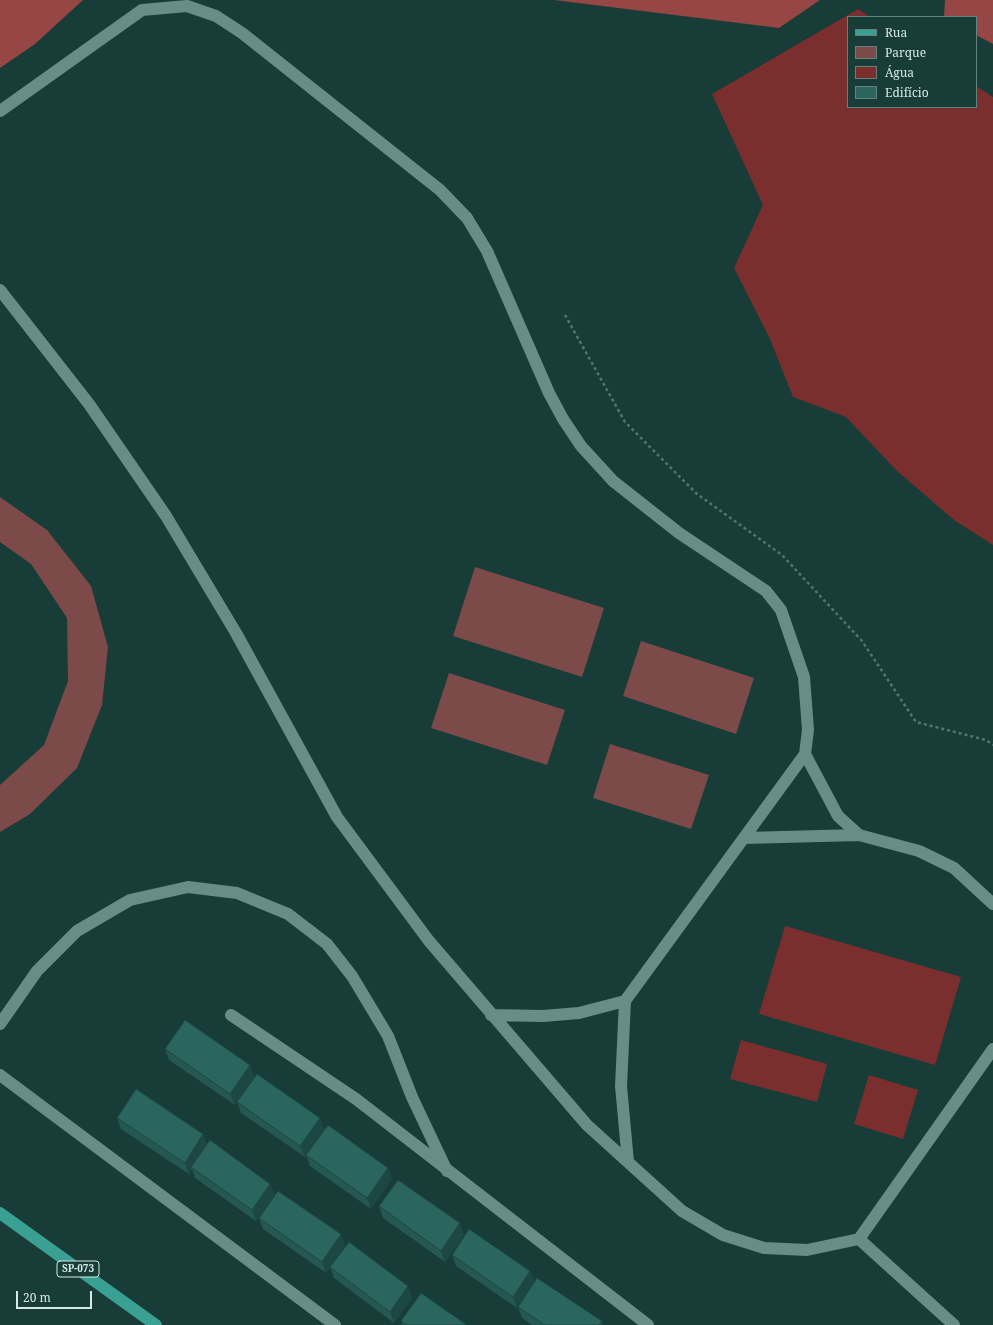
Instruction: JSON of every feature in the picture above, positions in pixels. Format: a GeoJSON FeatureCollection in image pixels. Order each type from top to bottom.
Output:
{"type":"FeatureCollection","features":[{"type":"Feature","properties":{"kind":"main road","name":"SP-073"},"geometry":{"type":"LineString","coordinates":[[0,1213],[156,1325]]}},
{"type":"Feature","properties":{"kind":"street"},"geometry":{"type":"LineString","coordinates":[[0,111],[142,10],[186,6],[216,16],[242,33],[434,186],[467,218],[487,251],[549,393],[563,419],[581,446],[614,481],[679,533],[766,591],[781,610],[804,677],[808,730],[805,754],[624,1002],[621,1086],[628,1162]]}},
{"type":"Feature","properties":{"kind":"street"},"geometry":{"type":"LineString","coordinates":[[0,290],[89,404],[166,516],[236,633],[337,818],[429,941],[587,1125],[682,1211],[723,1235],[764,1248],[807,1250],[859,1239],[993,1049]]}},
{"type":"Feature","properties":{"kind":"street"},"geometry":{"type":"LineString","coordinates":[[805,754],[838,816],[859,835]]}},
{"type":"Feature","properties":{"kind":"street"},"geometry":{"type":"LineString","coordinates":[[744,838],[859,835],[919,851],[954,868],[993,904]]}},
{"type":"Feature","properties":{"kind":"street"},"geometry":{"type":"LineString","coordinates":[[0,1024],[37,971],[77,931],[130,900],[188,887],[237,893],[288,914],[327,944],[352,976],[388,1036],[412,1097],[447,1171]]}},
{"type":"Feature","properties":{"kind":"street"},"geometry":{"type":"LineString","coordinates":[[491,1015],[543,1016],[579,1013],[624,1002]]}},
{"type":"Feature","properties":{"kind":"street"},"geometry":{"type":"LineString","coordinates":[[231,1015],[356,1099],[447,1171],[648,1325]]}},
{"type":"Feature","properties":{"kind":"street"},"geometry":{"type":"LineString","coordinates":[[0,1075],[335,1325]]}},
{"type":"Feature","properties":{"kind":"street"},"geometry":{"type":"LineString","coordinates":[[859,1239],[954,1325]]}},
{"type":"Feature","properties":{"kind":"path"},"geometry":{"type":"LineString","coordinates":[[565,315],[625,422],[697,494],[782,555],[862,642],[916,722],[986,740],[993,745]]}},
{"type":"Feature","properties":{"kind":"green space"},"geometry":{"type":"Polygon","coordinates":[[[0,497],[47,530],[91,586],[108,647],[102,705],[77,768],[30,814],[0,832],[0,785],[44,745],[68,681],[67,618],[31,564],[0,542],[0,497]]]}},
{"type":"Feature","properties":{"kind":"green space"},"geometry":{"type":"Polygon","coordinates":[[[475,567],[604,608],[582,677],[453,636],[475,567]]]}},
{"type":"Feature","properties":{"kind":"green space"},"geometry":{"type":"Polygon","coordinates":[[[641,641],[754,678],[736,734],[623,696],[641,641]]]}},
{"type":"Feature","properties":{"kind":"green space"},"geometry":{"type":"Polygon","coordinates":[[[449,673],[565,710],[547,765],[431,728],[449,673]]]}},
{"type":"Feature","properties":{"kind":"green space"},"geometry":{"type":"Polygon","coordinates":[[[610,744],[709,775],[691,829],[593,798],[610,744]]]}},
{"type":"Feature","properties":{"kind":"shaded area"},"geometry":{"type":"Polygon","coordinates":[[[0,0],[83,0],[35,44],[0,68],[0,0]]]}},
{"type":"Feature","properties":{"kind":"shaded area"},"geometry":{"type":"Polygon","coordinates":[[[554,0],[820,0],[779,28],[554,0]]]}},
{"type":"Feature","properties":{"kind":"shaded area"},"geometry":{"type":"Polygon","coordinates":[[[945,0],[993,0],[993,44],[977,36],[977,16],[944,16],[945,0]]]}},
{"type":"Feature","properties":{"kind":"water"},"geometry":{"type":"Polygon","coordinates":[[[858,9],[868,16],[847,16],[847,108],[977,108],[977,87],[993,97],[993,545],[954,520],[896,470],[846,417],[793,397],[770,339],[734,268],[763,205],[712,94],[858,9]]]}},
{"type":"Feature","properties":{"kind":"water"},"geometry":{"type":"Polygon","coordinates":[[[785,926],[961,977],[935,1065],[759,1014],[785,926]]]}},
{"type":"Feature","properties":{"kind":"water"},"geometry":{"type":"Polygon","coordinates":[[[741,1040],[827,1064],[817,1102],[730,1079],[741,1040]]]}},
{"type":"Feature","properties":{"kind":"water"},"geometry":{"type":"Polygon","coordinates":[[[869,1075],[918,1090],[903,1139],[854,1124],[869,1075]]]}},
{"type":"Feature","properties":{"kind":"building"},"geometry":{"type":"Polygon","coordinates":[[[185,1020],[250,1065],[230,1094],[165,1049],[185,1020]]]}},
{"type":"Feature","properties":{"kind":"building"},"geometry":{"type":"Polygon","coordinates":[[[257,1074],[320,1118],[300,1146],[237,1102],[257,1074]]]}},
{"type":"Feature","properties":{"kind":"building"},"geometry":{"type":"Polygon","coordinates":[[[136,1089],[203,1134],[185,1163],[117,1118],[136,1089]]]}},
{"type":"Feature","properties":{"kind":"building"},"geometry":{"type":"Polygon","coordinates":[[[328,1125],[388,1168],[367,1198],[306,1155],[328,1125]]]}},
{"type":"Feature","properties":{"kind":"building"},"geometry":{"type":"Polygon","coordinates":[[[210,1140],[270,1184],[252,1210],[191,1167],[210,1140]]]}},
{"type":"Feature","properties":{"kind":"building"},"geometry":{"type":"Polygon","coordinates":[[[398,1180],[460,1223],[441,1251],[379,1206],[398,1180]]]}},
{"type":"Feature","properties":{"kind":"building"},"geometry":{"type":"Polygon","coordinates":[[[278,1191],[341,1234],[322,1262],[259,1218],[278,1191]]]}},
{"type":"Feature","properties":{"kind":"building"},"geometry":{"type":"Polygon","coordinates":[[[469,1229],[530,1271],[513,1297],[452,1255],[469,1229]]]}},
{"type":"Feature","properties":{"kind":"building"},"geometry":{"type":"Polygon","coordinates":[[[349,1242],[408,1286],[390,1312],[330,1267],[349,1242]]]}},
{"type":"Feature","properties":{"kind":"building"},"geometry":{"type":"Polygon","coordinates":[[[537,1278],[602,1321],[599,1325],[545,1325],[518,1307],[537,1278]]]}},
{"type":"Feature","properties":{"kind":"building"},"geometry":{"type":"Polygon","coordinates":[[[421,1293],[467,1325],[406,1325],[401,1321],[421,1293]]]}}]}
